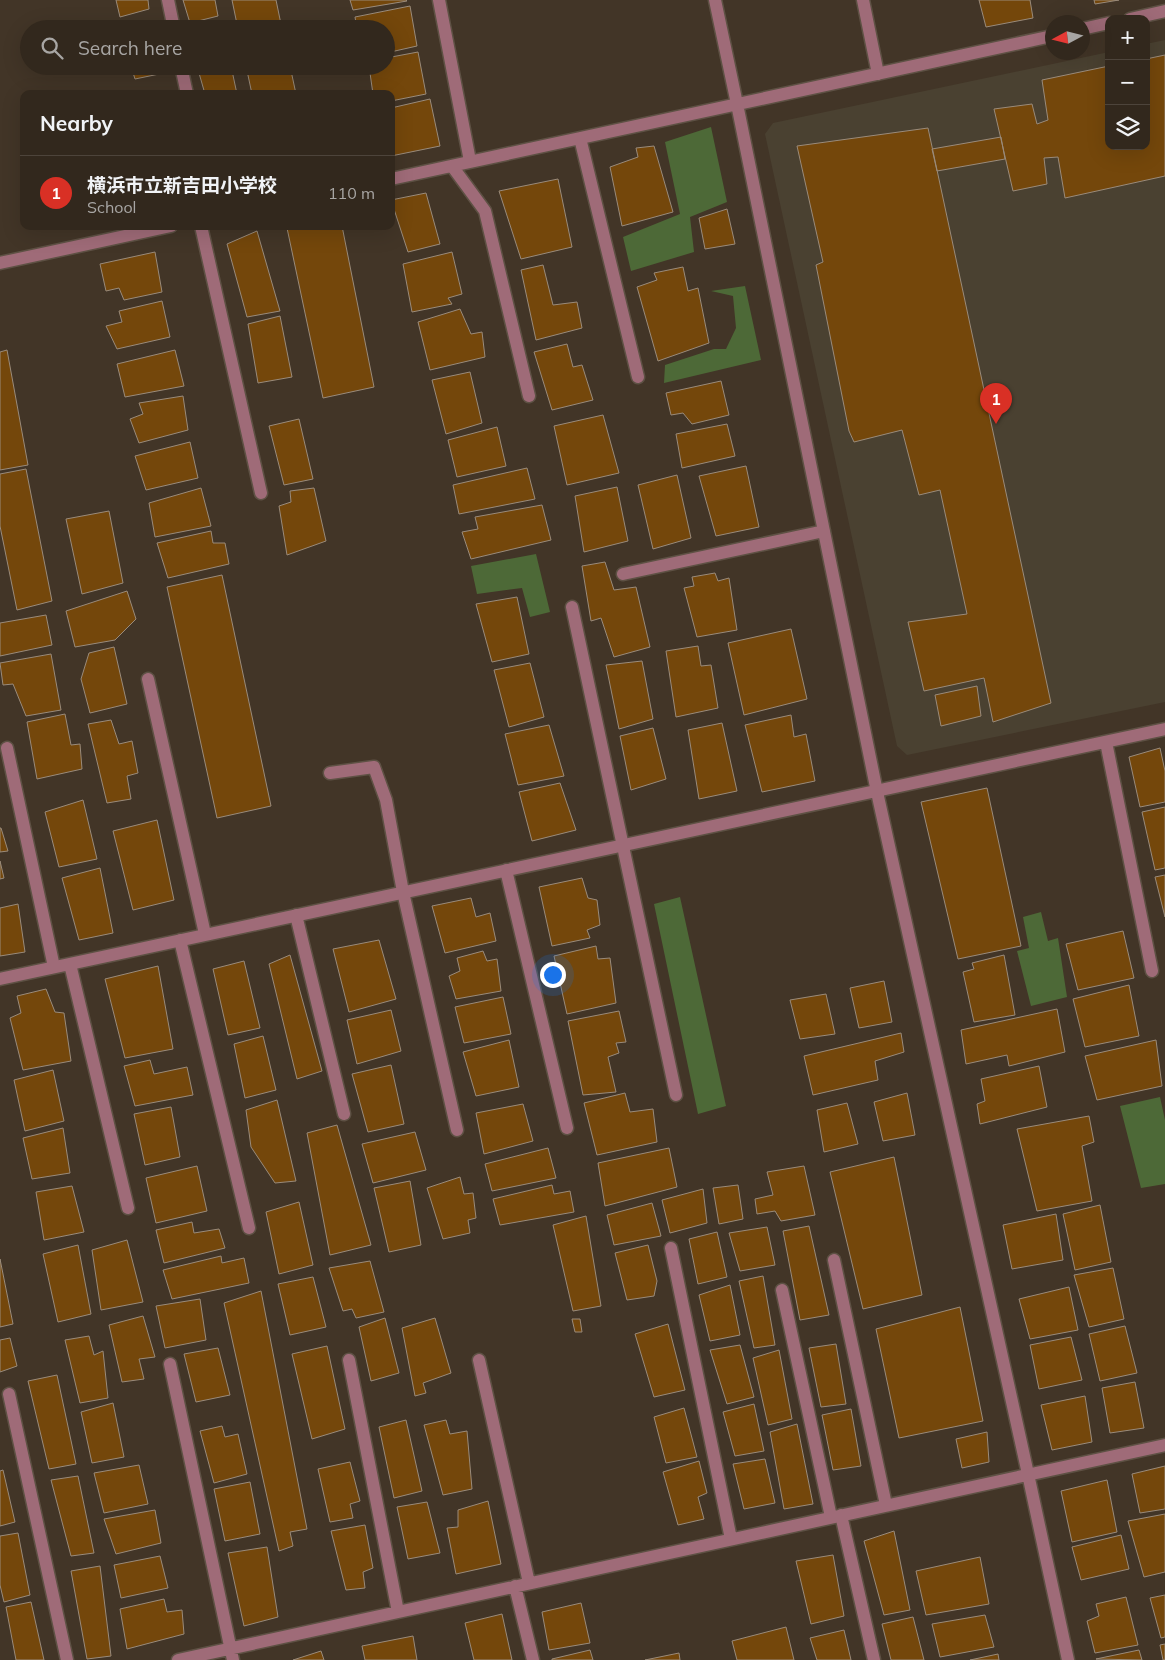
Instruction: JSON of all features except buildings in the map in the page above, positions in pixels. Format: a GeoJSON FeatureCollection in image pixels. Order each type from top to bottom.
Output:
{"type":"FeatureCollection","features":[{"type":"Feature","properties":{"kind":"street"},"geometry":{"type":"LineString","coordinates":[[168,0],[172,20]]}},
{"type":"Feature","properties":{"kind":"street"},"geometry":{"type":"LineString","coordinates":[[439,0],[470,162]]}},
{"type":"Feature","properties":{"kind":"street"},"geometry":{"type":"LineString","coordinates":[[714,0],[737,104],[876,792],[1068,1660]]}},
{"type":"Feature","properties":{"kind":"street"},"geometry":{"type":"LineString","coordinates":[[863,0],[878,74]]}},
{"type":"Feature","properties":{"kind":"street"},"geometry":{"type":"LineString","coordinates":[[1164,0],[1165,6]]}},
{"type":"Feature","properties":{"kind":"street"},"geometry":{"type":"LineString","coordinates":[[1148,15],[1165,11]]}},
{"type":"Feature","properties":{"kind":"street"},"geometry":{"type":"LineString","coordinates":[[1090,27],[1105,24]]}},
{"type":"Feature","properties":{"kind":"street"},"geometry":{"type":"LineString","coordinates":[[395,178],[1045,38]]}},
{"type":"Feature","properties":{"kind":"street"},"geometry":{"type":"LineString","coordinates":[[184,75],[186,90]]}},
{"type":"Feature","properties":{"kind":"street"},"geometry":{"type":"LineString","coordinates":[[580,138],[638,376]]}},
{"type":"Feature","properties":{"kind":"street"},"geometry":{"type":"LineString","coordinates":[[452,166],[485,211],[529,396]]}},
{"type":"Feature","properties":{"kind":"street"},"geometry":{"type":"LineString","coordinates":[[0,263],[153,230]]}},
{"type":"Feature","properties":{"kind":"street"},"geometry":{"type":"LineString","coordinates":[[202,230],[261,493]]}},
{"type":"Feature","properties":{"kind":"street"},"geometry":{"type":"LineString","coordinates":[[624,574],[824,532]]}},
{"type":"Feature","properties":{"kind":"street"},"geometry":{"type":"LineString","coordinates":[[572,607],[676,1095]]}},
{"type":"Feature","properties":{"kind":"street"},"geometry":{"type":"LineString","coordinates":[[148,679],[205,934]]}},
{"type":"Feature","properties":{"kind":"street"},"geometry":{"type":"LineString","coordinates":[[0,979],[1165,729]]}},
{"type":"Feature","properties":{"kind":"street"},"geometry":{"type":"LineString","coordinates":[[1106,742],[1152,971]]}},
{"type":"Feature","properties":{"kind":"street"},"geometry":{"type":"LineString","coordinates":[[7,748],[54,967]]}},
{"type":"Feature","properties":{"kind":"street"},"geometry":{"type":"LineString","coordinates":[[330,773],[374,767],[386,800],[403,892],[457,1130]]}},
{"type":"Feature","properties":{"kind":"street"},"geometry":{"type":"LineString","coordinates":[[506,870],[567,1128]]}},
{"type":"Feature","properties":{"kind":"street"},"geometry":{"type":"LineString","coordinates":[[296,915],[344,1114]]}},
{"type":"Feature","properties":{"kind":"street"},"geometry":{"type":"LineString","coordinates":[[180,940],[249,1228]]}},
{"type":"Feature","properties":{"kind":"street"},"geometry":{"type":"LineString","coordinates":[[70,964],[128,1208]]}},
{"type":"Feature","properties":{"kind":"street"},"geometry":{"type":"LineString","coordinates":[[671,1248],[731,1539]]}},
{"type":"Feature","properties":{"kind":"street"},"geometry":{"type":"LineString","coordinates":[[834,1260],[886,1505]]}},
{"type":"Feature","properties":{"kind":"street"},"geometry":{"type":"LineString","coordinates":[[782,1290],[836,1516],[874,1660]]}},
{"type":"Feature","properties":{"kind":"street"},"geometry":{"type":"LineString","coordinates":[[349,1360],[398,1612]]}},
{"type":"Feature","properties":{"kind":"street"},"geometry":{"type":"LineString","coordinates":[[479,1360],[528,1584]]}},
{"type":"Feature","properties":{"kind":"street"},"geometry":{"type":"LineString","coordinates":[[170,1364],[232,1654]]}},
{"type":"Feature","properties":{"kind":"street"},"geometry":{"type":"LineString","coordinates":[[9,1394],[67,1660]]}},
{"type":"Feature","properties":{"kind":"street"},"geometry":{"type":"LineString","coordinates":[[178,1660],[232,1654],[398,1612],[1165,1444]]}},
{"type":"Feature","properties":{"kind":"street"},"geometry":{"type":"LineString","coordinates":[[515,1586],[533,1660]]}},
{"type":"Feature","properties":{"kind":"shaded area"},"geometry":{"type":"Polygon","coordinates":[[[1165,40],[1165,702],[907,755],[897,746],[765,134],[773,123],[1071,60],[1090,60],[1090,56],[1105,53],[1105,150],[1150,150],[1150,43],[1165,40]]]}},
{"type":"Feature","properties":{"kind":"green space"},"geometry":{"type":"Polygon","coordinates":[[[711,127],[727,202],[690,217],[694,252],[631,271],[623,237],[680,214],[665,142],[711,127]]]}},
{"type":"Feature","properties":{"kind":"green space"},"geometry":{"type":"Polygon","coordinates":[[[745,286],[761,360],[664,383],[665,365],[714,349],[726,349],[736,328],[733,296],[711,291],[745,286]]]}},
{"type":"Feature","properties":{"kind":"green space"},"geometry":{"type":"Polygon","coordinates":[[[536,554],[550,612],[530,617],[522,588],[477,594],[471,566],[536,554]]]}},
{"type":"Feature","properties":{"kind":"green space"},"geometry":{"type":"Polygon","coordinates":[[[680,897],[726,1106],[698,1114],[654,904],[680,897]]]}},
{"type":"Feature","properties":{"kind":"green space"},"geometry":{"type":"Polygon","coordinates":[[[1041,912],[1048,941],[1058,938],[1067,997],[1031,1006],[1017,951],[1029,948],[1023,917],[1041,912]]]}},
{"type":"Feature","properties":{"kind":"green space"},"geometry":{"type":"Polygon","coordinates":[[[1160,1097],[1165,1120],[1165,1184],[1141,1188],[1120,1106],[1160,1097]]]}},
{"type":"Feature","properties":{"kind":"place","name":"横浜市立新吉田小学校"},"geometry":{"type":"Point","coordinates":[996,424]}}]}
